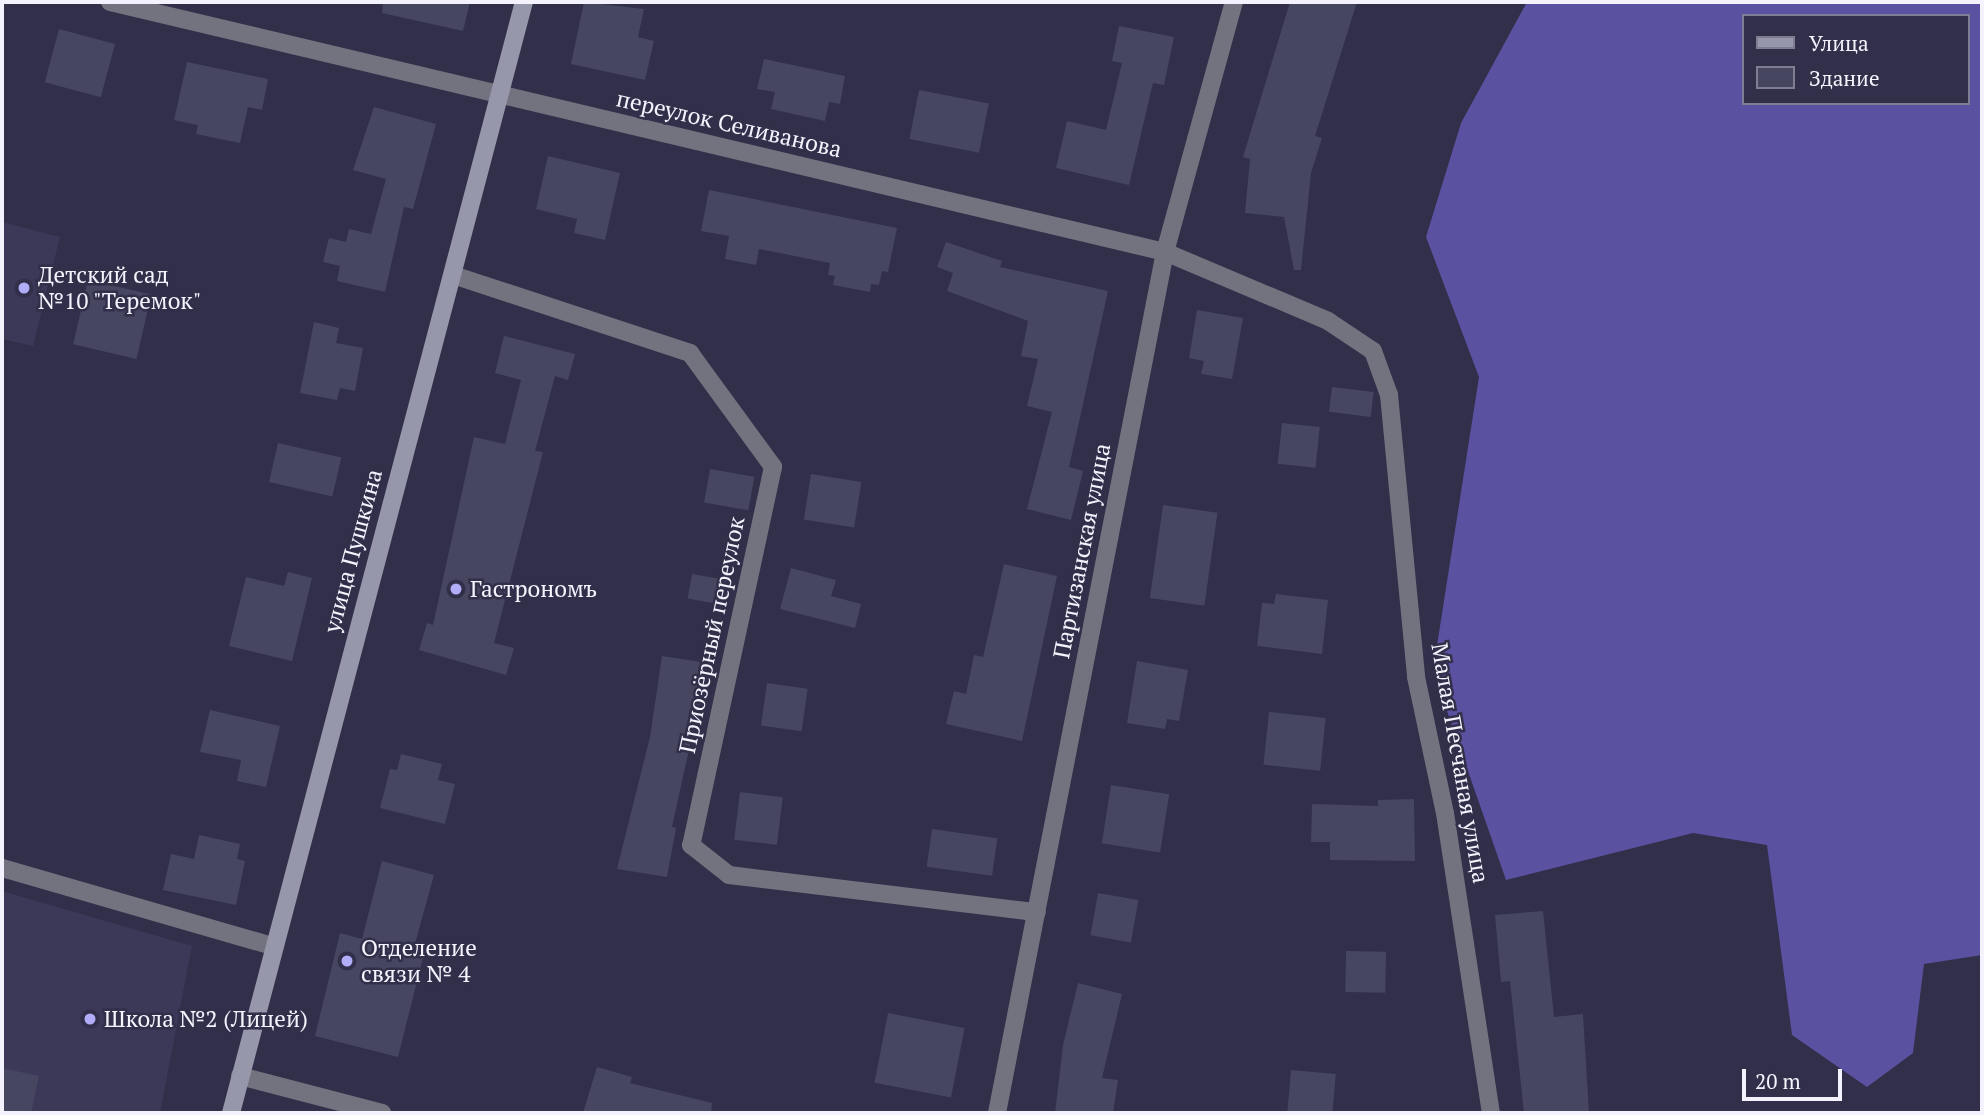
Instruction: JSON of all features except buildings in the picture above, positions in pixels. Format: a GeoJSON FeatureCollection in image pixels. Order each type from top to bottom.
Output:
{"type":"FeatureCollection","features":[{"type":"Feature","properties":{"kind":"street","name":"переулок Селиванова"},"geometry":{"type":"LineString","coordinates":[[110,2],[1166,252],[1328,321]]}},
{"type":"Feature","properties":{"kind":"street","name":"улица Пушкина"},"geometry":{"type":"LineString","coordinates":[[231,1113],[272,946],[524,2]]}},
{"type":"Feature","properties":{"kind":"street","name":"Партизанская улица"},"geometry":{"type":"LineString","coordinates":[[997,1113],[1166,252],[1234,2]]}},
{"type":"Feature","properties":{"kind":"street","name":"Приозёрный переулок"},"geometry":{"type":"LineString","coordinates":[[453,275],[690,353],[773,467],[691,845],[729,875],[1037,912]]}},
{"type":"Feature","properties":{"kind":"street","name":"Малая Песчаная улица"},"geometry":{"type":"LineString","coordinates":[[1328,321],[1373,351],[1390,395],[1416,677],[1450,840],[1491,1113]]}},
{"type":"Feature","properties":{"kind":"street"},"geometry":{"type":"LineString","coordinates":[[2,868],[272,946]]}},
{"type":"Feature","properties":{"kind":"street"},"geometry":{"type":"LineString","coordinates":[[240,1076],[382,1113]]}},
{"type":"Feature","properties":{"kind":"shaded area"},"geometry":{"type":"Polygon","coordinates":[[[1527,2],[1982,2],[1982,955],[1924,964],[1913,1053],[1867,1087],[1792,1035],[1767,845],[1693,833],[1506,880],[1433,671],[1479,377],[1426,237],[1461,123],[1527,2]]]}},
{"type":"Feature","properties":{"kind":"shaded area","name":"Детский сад №10 \"Теремок\""},"geometry":{"type":"Polygon","coordinates":[[[2,222],[60,237],[33,346],[2,339],[2,222]]]}},
{"type":"Feature","properties":{"kind":"shaded area","name":"Школа №2 (Лицей)"},"geometry":{"type":"Polygon","coordinates":[[[2,891],[192,946],[160,1113],[2,1113],[2,891]]]}},
{"type":"Feature","properties":{"kind":"place","name":"Детский сад №10 \"Теремок\""},"geometry":{"type":"Point","coordinates":[24,288]}},
{"type":"Feature","properties":{"kind":"place","name":"Гастрономъ"},"geometry":{"type":"Point","coordinates":[456,589]}},
{"type":"Feature","properties":{"kind":"place","name":"Отделение связи № 4"},"geometry":{"type":"Point","coordinates":[347,961]}},
{"type":"Feature","properties":{"kind":"place","name":"Школа №2 (Лицей)"},"geometry":{"type":"Point","coordinates":[90,1019]}}]}
